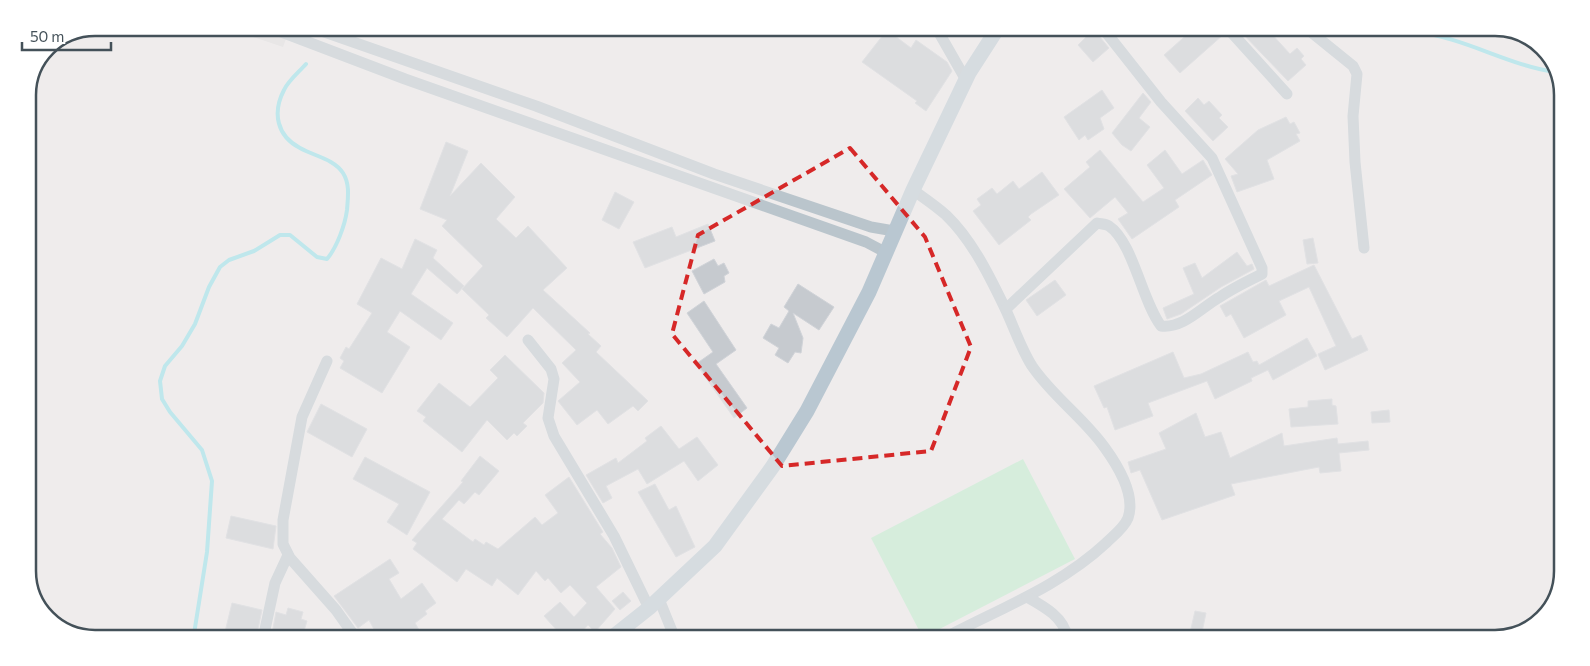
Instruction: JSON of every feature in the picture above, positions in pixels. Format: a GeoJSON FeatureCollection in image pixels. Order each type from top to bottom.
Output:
{"type":"FeatureCollection","features":[{"type":"Feature","properties":{"kind":"main road"},"geometry":{"type":"LineString","coordinates":[[620,630],[654,603],[716,546],[773,466],[807,411],[868,292],[894,231],[966,80],[993,36]]}},
{"type":"Feature","properties":{"kind":"street"},"geometry":{"type":"LineString","coordinates":[[292,36],[404,79],[866,242],[885,252]]}},
{"type":"Feature","properties":{"kind":"street"},"geometry":{"type":"LineString","coordinates":[[336,36],[536,106],[714,174],[871,227],[894,231]]}},
{"type":"Feature","properties":{"kind":"street"},"geometry":{"type":"LineString","coordinates":[[941,36],[966,80]]}},
{"type":"Feature","properties":{"kind":"street"},"geometry":{"type":"LineString","coordinates":[[1006,309],[1097,223],[1108,225],[1118,235],[1128,254],[1149,306],[1161,326],[1170,328],[1191,317],[1218,298],[1262,274],[1262,268],[1212,158],[1162,102],[1109,36]]}},
{"type":"Feature","properties":{"kind":"street"},"geometry":{"type":"LineString","coordinates":[[1235,36],[1287,94]]}},
{"type":"Feature","properties":{"kind":"street"},"geometry":{"type":"LineString","coordinates":[[1316,36],[1353,66],[1357,74],[1353,116],[1355,162],[1364,248]]}},
{"type":"Feature","properties":{"kind":"street"},"geometry":{"type":"LineString","coordinates":[[913,190],[945,214],[964,235],[1006,309],[1031,364],[1048,388],[1083,420],[1105,448],[1130,496],[1128,518],[1117,532],[1092,556],[1058,581],[958,630]]}},
{"type":"Feature","properties":{"kind":"street"},"geometry":{"type":"LineString","coordinates":[[528,340],[551,369],[554,379],[548,418],[554,436],[670,630]]}},
{"type":"Feature","properties":{"kind":"street"},"geometry":{"type":"LineString","coordinates":[[327,361],[301,426],[283,520],[283,544],[288,554],[350,630]]}},
{"type":"Feature","properties":{"kind":"street"},"geometry":{"type":"LineString","coordinates":[[265,630],[275,583],[288,554]]}},
{"type":"Feature","properties":{"kind":"street"},"geometry":{"type":"LineString","coordinates":[[1027,597],[1049,609],[1063,630]]}},
{"type":"Feature","properties":{"kind":"highlighted area"},"geometry":{"type":"Polygon","coordinates":[[[850,148],[925,237],[971,347],[931,451],[782,466],[672,334],[698,235],[850,148]]]}},
{"type":"Feature","properties":{"kind":"shaded area"},"geometry":{"type":"Polygon","coordinates":[[[250,36],[287,36],[283,47],[250,36]]]}},
{"type":"Feature","properties":{"kind":"green space"},"geometry":{"type":"Polygon","coordinates":[[[1023,459],[1075,559],[938,630],[919,630],[871,538],[1023,459]]]}},
{"type":"Feature","properties":{"kind":"building"},"geometry":{"type":"Polygon","coordinates":[[[882,36],[895,36],[911,48],[916,40],[947,62],[952,71],[926,111],[915,103],[917,101],[862,62],[882,36]]]}},
{"type":"Feature","properties":{"kind":"building"},"geometry":{"type":"Polygon","coordinates":[[[1087,36],[1099,36],[1109,48],[1093,62],[1078,45],[1087,36]]]}},
{"type":"Feature","properties":{"kind":"building"},"geometry":{"type":"Polygon","coordinates":[[[1185,36],[1222,36],[1180,73],[1164,55],[1185,36]]]}},
{"type":"Feature","properties":{"kind":"building"},"geometry":{"type":"Polygon","coordinates":[[[1245,36],[1274,36],[1290,54],[1297,48],[1304,56],[1301,59],[1306,65],[1288,81],[1245,36]]]}},
{"type":"Feature","properties":{"kind":"building"},"geometry":{"type":"Polygon","coordinates":[[[1102,90],[1114,108],[1100,118],[1104,129],[1088,140],[1085,135],[1079,140],[1064,117],[1102,90]]]}},
{"type":"Feature","properties":{"kind":"building"},"geometry":{"type":"Polygon","coordinates":[[[1143,93],[1151,102],[1139,118],[1150,127],[1131,151],[1122,145],[1112,133],[1143,93]]]}},
{"type":"Feature","properties":{"kind":"building"},"geometry":{"type":"Polygon","coordinates":[[[1198,98],[1204,105],[1209,101],[1222,115],[1219,118],[1228,127],[1213,141],[1185,111],[1198,98]]]}},
{"type":"Feature","properties":{"kind":"building"},"geometry":{"type":"Polygon","coordinates":[[[1286,117],[1290,124],[1294,122],[1300,133],[1296,134],[1300,141],[1267,160],[1274,179],[1237,192],[1231,176],[1238,174],[1225,159],[1258,130],[1286,117]]]}},
{"type":"Feature","properties":{"kind":"building"},"geometry":{"type":"Polygon","coordinates":[[[446,142],[468,151],[450,196],[481,163],[515,197],[496,219],[516,238],[528,226],[567,268],[543,290],[590,333],[588,334],[601,346],[596,352],[648,401],[638,411],[633,406],[608,424],[597,410],[577,425],[558,401],[580,382],[562,363],[576,350],[533,308],[507,337],[486,318],[489,315],[462,289],[483,266],[442,226],[447,220],[420,209],[446,142]]]}},
{"type":"Feature","properties":{"kind":"building"},"geometry":{"type":"Polygon","coordinates":[[[1100,150],[1143,202],[1164,188],[1147,165],[1165,150],[1182,174],[1203,160],[1212,175],[1175,200],[1179,207],[1132,239],[1118,219],[1128,213],[1115,197],[1090,218],[1064,189],[1090,167],[1086,162],[1100,150]]]}},
{"type":"Feature","properties":{"kind":"building"},"geometry":{"type":"Polygon","coordinates":[[[1042,172],[1059,195],[1031,214],[1028,217],[1031,220],[999,245],[973,211],[981,205],[977,199],[992,188],[997,194],[1013,181],[1019,189],[1042,172]]]}},
{"type":"Feature","properties":{"kind":"building"},"geometry":{"type":"Polygon","coordinates":[[[615,192],[634,202],[619,229],[602,220],[615,192]]]}},
{"type":"Feature","properties":{"kind":"building"},"geometry":{"type":"Polygon","coordinates":[[[708,224],[715,241],[645,268],[633,242],[672,227],[676,237],[708,224]]]}},
{"type":"Feature","properties":{"kind":"building"},"geometry":{"type":"Polygon","coordinates":[[[1313,238],[1318,263],[1307,264],[1303,240],[1313,238]]]}},
{"type":"Feature","properties":{"kind":"building"},"geometry":{"type":"Polygon","coordinates":[[[415,239],[437,250],[433,258],[464,286],[457,294],[427,268],[411,294],[453,323],[441,340],[400,311],[387,332],[410,347],[382,393],[340,368],[344,361],[340,358],[346,347],[349,349],[372,313],[357,304],[381,258],[402,269],[415,239]]]}},
{"type":"Feature","properties":{"kind":"building"},"geometry":{"type":"Polygon","coordinates":[[[1237,252],[1247,266],[1252,264],[1254,269],[1221,287],[1181,314],[1167,319],[1163,308],[1194,294],[1183,268],[1195,263],[1202,278],[1237,252]]]}},
{"type":"Feature","properties":{"kind":"building"},"geometry":{"type":"Polygon","coordinates":[[[714,259],[718,266],[724,263],[729,273],[724,276],[725,282],[704,294],[692,271],[714,259]]]}},
{"type":"Feature","properties":{"kind":"building"},"geometry":{"type":"Polygon","coordinates":[[[1314,265],[1352,339],[1361,335],[1368,350],[1325,370],[1318,354],[1336,346],[1309,287],[1279,301],[1286,315],[1244,338],[1231,314],[1226,317],[1220,306],[1266,280],[1269,286],[1314,265]]]}},
{"type":"Feature","properties":{"kind":"building"},"geometry":{"type":"Polygon","coordinates":[[[1055,280],[1066,295],[1037,316],[1026,300],[1055,280]]]}},
{"type":"Feature","properties":{"kind":"building"},"geometry":{"type":"Polygon","coordinates":[[[798,284],[834,307],[819,330],[793,313],[803,338],[801,353],[795,352],[788,363],[775,355],[779,348],[763,338],[771,324],[779,328],[789,311],[784,307],[798,284]]]}},
{"type":"Feature","properties":{"kind":"building"},"geometry":{"type":"Polygon","coordinates":[[[704,301],[736,350],[716,364],[747,408],[734,418],[696,364],[713,352],[687,313],[704,301]]]}},
{"type":"Feature","properties":{"kind":"building"},"geometry":{"type":"Polygon","coordinates":[[[1307,338],[1317,356],[1273,380],[1268,370],[1251,378],[1252,381],[1215,399],[1207,381],[1148,403],[1153,416],[1115,430],[1107,407],[1104,408],[1094,386],[1173,352],[1184,378],[1201,374],[1248,352],[1253,362],[1257,361],[1259,365],[1307,338]]]}},
{"type":"Feature","properties":{"kind":"building"},"geometry":{"type":"Polygon","coordinates":[[[505,355],[544,393],[543,403],[523,423],[527,426],[517,436],[514,433],[507,440],[487,420],[462,452],[423,421],[426,417],[417,411],[439,383],[470,407],[498,378],[490,370],[505,355]]]}},
{"type":"Feature","properties":{"kind":"building"},"geometry":{"type":"Polygon","coordinates":[[[1332,399],[1332,405],[1336,406],[1338,424],[1291,427],[1289,409],[1308,407],[1308,401],[1332,399]]]}},
{"type":"Feature","properties":{"kind":"building"},"geometry":{"type":"Polygon","coordinates":[[[321,404],[367,429],[352,457],[307,432],[321,404]]]}},
{"type":"Feature","properties":{"kind":"building"},"geometry":{"type":"Polygon","coordinates":[[[1389,410],[1390,422],[1372,423],[1371,412],[1389,410]]]}},
{"type":"Feature","properties":{"kind":"building"},"geometry":{"type":"Polygon","coordinates":[[[1196,413],[1205,437],[1221,432],[1230,458],[1282,433],[1284,446],[1337,438],[1338,444],[1368,441],[1369,450],[1339,453],[1341,471],[1320,473],[1319,467],[1231,484],[1235,495],[1162,520],[1140,470],[1131,473],[1128,462],[1166,449],[1159,433],[1196,413]]]}},
{"type":"Feature","properties":{"kind":"building"},"geometry":{"type":"Polygon","coordinates":[[[661,426],[679,449],[697,437],[718,465],[698,481],[684,461],[647,484],[638,469],[606,486],[612,498],[603,503],[586,475],[616,458],[618,463],[647,441],[645,438],[661,426]]]}},
{"type":"Feature","properties":{"kind":"building"},"geometry":{"type":"Polygon","coordinates":[[[480,456],[499,471],[479,495],[475,492],[464,504],[459,500],[442,519],[473,542],[475,539],[484,545],[486,542],[498,549],[535,517],[542,525],[558,513],[545,495],[569,477],[603,532],[600,534],[612,548],[621,567],[596,587],[615,609],[597,630],[593,630],[588,625],[584,630],[557,630],[544,616],[560,602],[574,617],[587,603],[570,585],[561,593],[548,578],[545,581],[536,571],[518,595],[497,578],[492,586],[466,569],[457,582],[413,549],[417,543],[412,540],[463,482],[461,481],[480,456]]]}},
{"type":"Feature","properties":{"kind":"building"},"geometry":{"type":"Polygon","coordinates":[[[365,457],[430,492],[407,535],[387,522],[399,504],[353,479],[365,457]]]}},
{"type":"Feature","properties":{"kind":"building"},"geometry":{"type":"Polygon","coordinates":[[[655,484],[669,510],[676,506],[695,547],[676,557],[638,492],[655,484]]]}},
{"type":"Feature","properties":{"kind":"building"},"geometry":{"type":"Polygon","coordinates":[[[231,516],[276,526],[273,549],[226,538],[231,516]]]}},
{"type":"Feature","properties":{"kind":"building"},"geometry":{"type":"Polygon","coordinates":[[[390,559],[399,573],[389,579],[401,599],[422,583],[436,603],[425,611],[427,614],[415,623],[419,630],[374,630],[369,620],[358,628],[334,596],[390,559]]]}},
{"type":"Feature","properties":{"kind":"building"},"geometry":{"type":"Polygon","coordinates":[[[623,592],[631,601],[620,610],[612,601],[623,592]]]}},
{"type":"Feature","properties":{"kind":"building"},"geometry":{"type":"Polygon","coordinates":[[[232,603],[262,610],[258,630],[225,630],[232,603]]]}},
{"type":"Feature","properties":{"kind":"building"},"geometry":{"type":"Polygon","coordinates":[[[288,608],[303,612],[301,619],[307,621],[304,630],[273,630],[276,612],[286,615],[288,608]]]}},
{"type":"Feature","properties":{"kind":"building"},"geometry":{"type":"Polygon","coordinates":[[[1195,611],[1206,613],[1202,630],[1191,630],[1195,611]]]}},
{"type":"Feature","properties":{"kind":"waterway"},"geometry":{"type":"LineString","coordinates":[[1438,36],[1520,64],[1549,71]]}},
{"type":"Feature","properties":{"kind":"waterway"},"geometry":{"type":"LineString","coordinates":[[195,630],[207,552],[212,481],[202,450],[170,412],[162,399],[160,381],[165,366],[182,346],[195,324],[209,287],[220,267],[229,260],[254,251],[280,235],[290,235],[317,257],[327,259],[337,242],[347,210],[348,191],[345,177],[334,164],[292,143],[286,137],[279,123],[278,107],[284,90],[306,64]]}}]}
